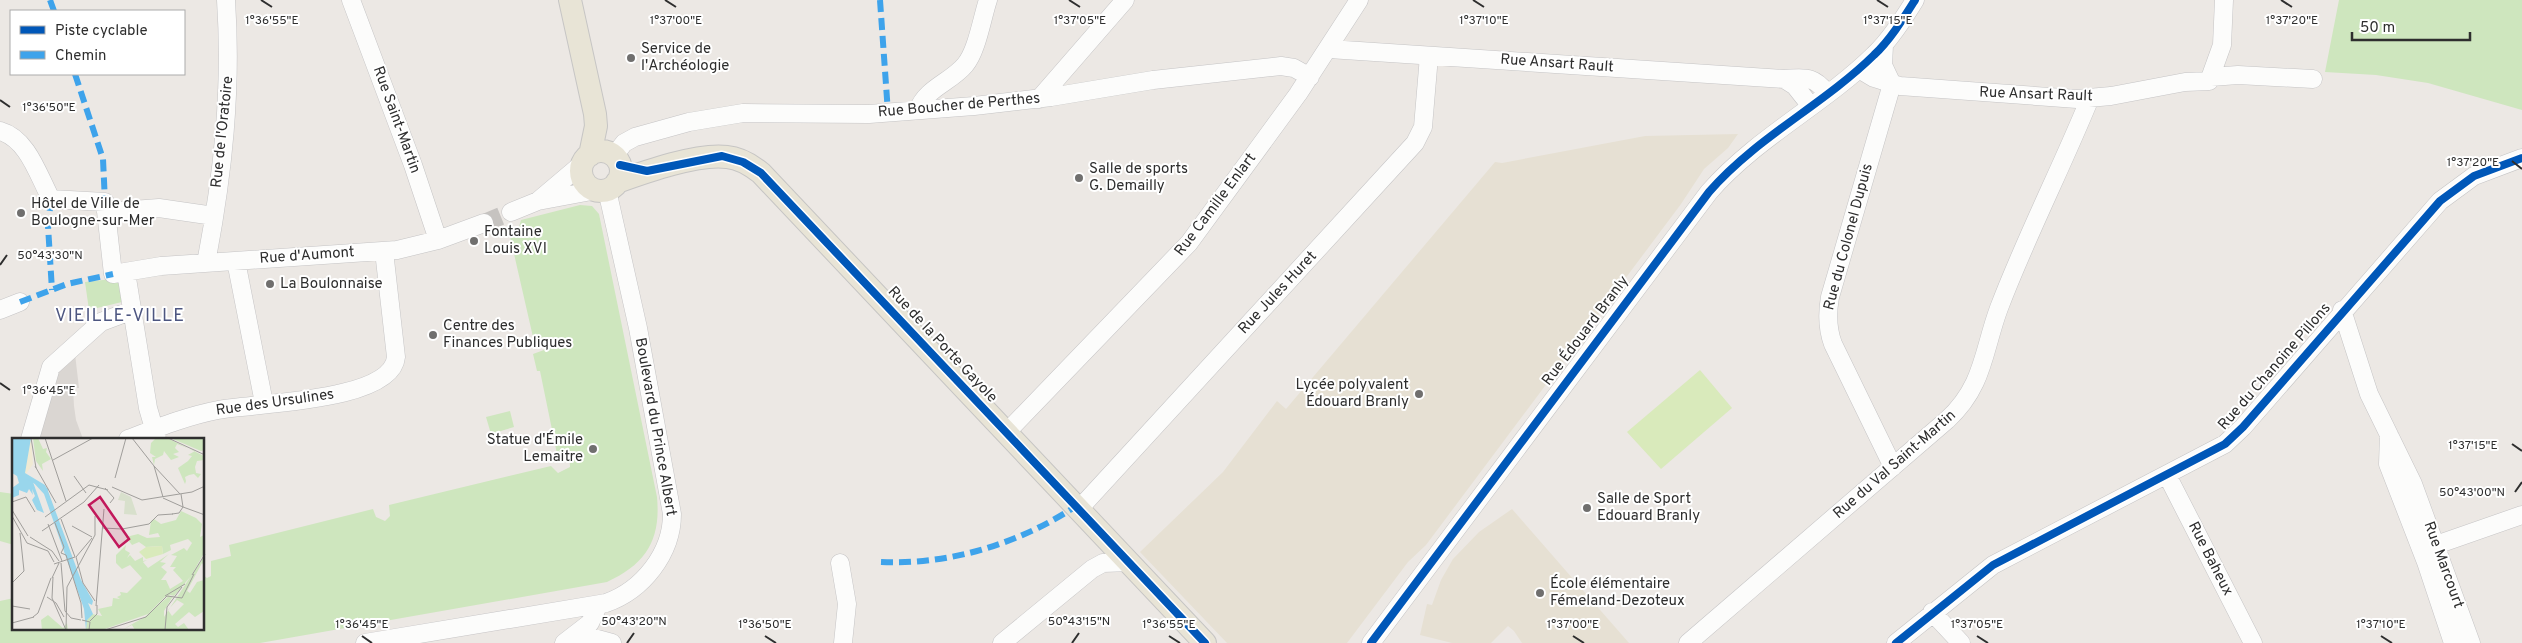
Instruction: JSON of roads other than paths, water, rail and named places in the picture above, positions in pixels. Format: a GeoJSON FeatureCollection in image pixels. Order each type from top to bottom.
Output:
{"type":"FeatureCollection","features":[{"type":"Feature","properties":{"kind":"main road"},"geometry":{"type":"LineString","coordinates":[[570,0],[604,169]]}},
{"type":"Feature","properties":{"kind":"main road","name":"Rue de la Porte Gayole"},"geometry":{"type":"LineString","coordinates":[[604,169],[647,171],[722,156],[744,162],[755,169],[1080,509],[1205,643]]}},
{"type":"Feature","properties":{"kind":"street","name":"Rue de l'Oratoire"},"geometry":{"type":"LineString","coordinates":[[206,263],[211,215],[225,146],[229,75],[226,0]]}},
{"type":"Feature","properties":{"kind":"street","name":"Rue Saint-Martin"},"geometry":{"type":"LineString","coordinates":[[351,0],[409,154],[438,240]]}},
{"type":"Feature","properties":{"kind":"street"},"geometry":{"type":"LineString","coordinates":[[918,110],[930,93],[960,71],[968,61],[988,0]]}},
{"type":"Feature","properties":{"kind":"street"},"geometry":{"type":"LineString","coordinates":[[1039,99],[1125,0]]}},
{"type":"Feature","properties":{"kind":"street","name":"Rue Camille Enlart"},"geometry":{"type":"LineString","coordinates":[[1006,433],[1189,243],[1329,49],[1360,0]]}},
{"type":"Feature","properties":{"kind":"street","name":"Rue Édouard Branly"},"geometry":{"type":"LineString","coordinates":[[1371,643],[1709,192],[1747,154],[1859,69],[1884,44],[1915,0]]}},
{"type":"Feature","properties":{"kind":"street"},"geometry":{"type":"LineString","coordinates":[[2210,79],[2222,45],[2224,0]]}},
{"type":"Feature","properties":{"kind":"street"},"geometry":{"type":"LineString","coordinates":[[1884,44],[1883,64],[1892,84]]}},
{"type":"Feature","properties":{"kind":"street","name":"Rue Ansart Rault"},"geometry":{"type":"LineString","coordinates":[[1329,49],[1784,79],[1811,79],[1820,84],[1827,93]]}},
{"type":"Feature","properties":{"kind":"street","name":"Rue Jules Huret"},"geometry":{"type":"LineString","coordinates":[[1080,509],[1415,143],[1423,127],[1429,56]]}},
{"type":"Feature","properties":{"kind":"street","name":"Rue Boucher de Perthes"},"geometry":{"type":"LineString","coordinates":[[604,169],[624,143],[635,137],[689,122],[727,115],[765,112],[869,114],[918,110],[1039,99],[1146,81],[1281,66],[1294,68],[1310,76]]}},
{"type":"Feature","properties":{"kind":"street","name":"Rue Ansart Rault"},"geometry":{"type":"LineString","coordinates":[[1859,69],[1874,78],[1892,84],[2049,98],[2090,98],[2238,75],[2313,79]]}},
{"type":"Feature","properties":{"kind":"street"},"geometry":{"type":"LineString","coordinates":[[1784,79],[1797,88],[1810,105]]}},
{"type":"Feature","properties":{"kind":"street","name":"Rue du Colonel Dupuis"},"geometry":{"type":"LineString","coordinates":[[1892,84],[1827,314],[1828,330],[1833,344],[1893,467]]}},
{"type":"Feature","properties":{"kind":"street","name":"Rue du Val Saint-Martin"},"geometry":{"type":"LineString","coordinates":[[1688,643],[1954,414],[1973,389],[1983,366],[1999,308],[2090,98]]}},
{"type":"Feature","properties":{"kind":"street"},"geometry":{"type":"LineString","coordinates":[[0,131],[13,136],[22,145],[51,199],[105,202],[113,274],[126,272],[155,434]]}},
{"type":"Feature","properties":{"kind":"street","name":"Rue du Chanoine Pillons"},"geometry":{"type":"LineString","coordinates":[[1896,643],[1985,571],[2010,555],[2168,475],[2231,439],[2342,310],[2446,195],[2474,176],[2522,158]]}},
{"type":"Feature","properties":{"kind":"street"},"geometry":{"type":"LineString","coordinates":[[511,212],[604,169]]}},
{"type":"Feature","properties":{"kind":"street"},"geometry":{"type":"LineString","coordinates":[[538,201],[604,169]]}},
{"type":"Feature","properties":{"kind":"street","name":"Boulevard du Prince Albert"},"geometry":{"type":"LineString","coordinates":[[365,643],[598,606],[620,597],[643,579],[666,546],[672,522],[638,328],[604,169]]}},
{"type":"Feature","properties":{"kind":"street"},"geometry":{"type":"LineString","coordinates":[[106,212],[159,208],[211,215]]}},
{"type":"Feature","properties":{"kind":"street","name":"Rue d'Aumont"},"geometry":{"type":"LineString","coordinates":[[126,272],[206,263],[236,266],[384,251],[438,240],[484,223]]}},
{"type":"Feature","properties":{"kind":"street","name":"Rue des Ursulines"},"geometry":{"type":"LineString","coordinates":[[133,438],[155,434],[217,410],[346,392],[373,384],[393,369],[396,357],[384,251]]}},
{"type":"Feature","properties":{"kind":"street"},"geometry":{"type":"LineString","coordinates":[[236,266],[264,403]]}},
{"type":"Feature","properties":{"kind":"street"},"geometry":{"type":"LineString","coordinates":[[0,310],[20,302]]}},
{"type":"Feature","properties":{"kind":"street"},"geometry":{"type":"LineString","coordinates":[[30,438],[51,367],[105,319],[133,310]]}},
{"type":"Feature","properties":{"kind":"street","name":"Rue Marcourt"},"geometry":{"type":"LineString","coordinates":[[2342,310],[2365,384],[2411,479],[2472,643]]}},
{"type":"Feature","properties":{"kind":"street","name":"Rue Marcourt"},"geometry":{"type":"LineString","coordinates":[[2389,434],[2388,464],[2426,562],[2453,643]]}},
{"type":"Feature","properties":{"kind":"street","name":"Rue Baheux"},"geometry":{"type":"LineString","coordinates":[[2168,475],[2253,643]]}},
{"type":"Feature","properties":{"kind":"street"},"geometry":{"type":"LineString","coordinates":[[2436,545],[2522,515]]}},
{"type":"Feature","properties":{"kind":"street"},"geometry":{"type":"LineString","coordinates":[[1002,643],[1092,569],[1104,563],[1130,562]]}},
{"type":"Feature","properties":{"kind":"street"},"geometry":{"type":"LineString","coordinates":[[840,563],[847,604],[843,643]]}},
{"type":"Feature","properties":{"kind":"street"},"geometry":{"type":"LineString","coordinates":[[564,643],[579,634],[590,623],[598,606]]}},
{"type":"Feature","properties":{"kind":"street"},"geometry":{"type":"LineString","coordinates":[[1932,612],[1961,643]]}},
{"type":"Feature","properties":{"kind":"street"},"geometry":{"type":"LineString","coordinates":[[579,634],[612,643]]}},
{"type":"Feature","properties":{"kind":"tunnel"},"geometry":{"type":"LineString","coordinates":[[484,223],[511,212]]}},
{"type":"Feature","properties":{"kind":"place","name":"Service de l'Archéologie"},"geometry":{"type":"Point","coordinates":[631,58]}},
{"type":"Feature","properties":{"kind":"place","name":"Salle de sports G. Demailly"},"geometry":{"type":"Point","coordinates":[1079,178]}},
{"type":"Feature","properties":{"kind":"place","name":"Hôtel de Ville de Boulogne-sur-Mer"},"geometry":{"type":"Point","coordinates":[21,213]}},
{"type":"Feature","properties":{"kind":"place","name":"Fontaine Louis XVI"},"geometry":{"type":"Point","coordinates":[474,241]}},
{"type":"Feature","properties":{"kind":"place","name":"La Boulonnaise"},"geometry":{"type":"Point","coordinates":[270,284]}},
{"type":"Feature","properties":{"kind":"place","name":"Centre des Finances Publiques"},"geometry":{"type":"Point","coordinates":[433,335]}},
{"type":"Feature","properties":{"kind":"place","name":"Lycée polyvalent Édouard Branly"},"geometry":{"type":"Point","coordinates":[1419,394]}},
{"type":"Feature","properties":{"kind":"place","name":"Statue d'Émile Lemaitre"},"geometry":{"type":"Point","coordinates":[593,449]}},
{"type":"Feature","properties":{"kind":"place","name":"Salle de Sport Edouard Branly"},"geometry":{"type":"Point","coordinates":[1587,508]}},
{"type":"Feature","properties":{"kind":"place","name":"École élémentaire Fémeland-Dezoteux"},"geometry":{"type":"Point","coordinates":[1540,593]}},
{"type":"Feature","properties":{"kind":"district","name":"VIEILLE-VILLE"},"geometry":{"type":"Point","coordinates":[120,316]}}]}
